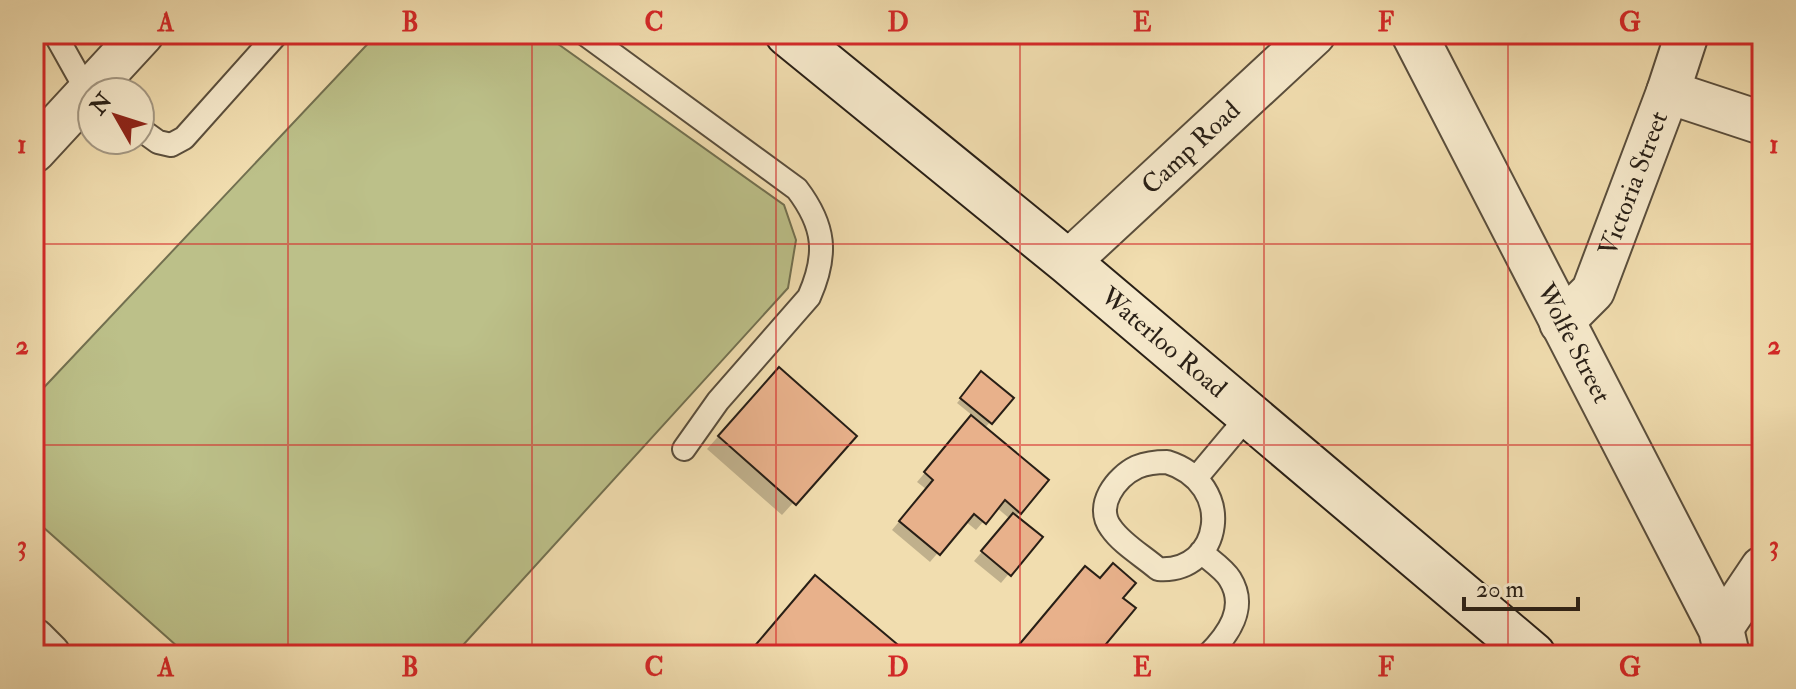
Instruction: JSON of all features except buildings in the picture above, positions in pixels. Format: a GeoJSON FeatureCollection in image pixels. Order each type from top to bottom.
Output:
{"type":"FeatureCollection","features":[{"type":"Feature","properties":{"kind":"main road","name":"Waterloo Road"},"geometry":{"type":"LineString","coordinates":[[788,34],[1068,262],[1533,655]]}},
{"type":"Feature","properties":{"kind":"main road","name":"Wolfe Street"},"geometry":{"type":"LineString","coordinates":[[1414,34],[1724,642]]}},
{"type":"Feature","properties":{"kind":"street"},"geometry":{"type":"LineString","coordinates":[[106,76],[142,34]]}},
{"type":"Feature","properties":{"kind":"street","name":"Camp Road"},"geometry":{"type":"LineString","coordinates":[[1068,262],[1314,34]]}},
{"type":"Feature","properties":{"kind":"street","name":"Victoria Street"},"geometry":{"type":"LineString","coordinates":[[1561,323],[1593,291],[1687,34]]}},
{"type":"Feature","properties":{"kind":"street"},"geometry":{"type":"LineString","coordinates":[[1668,92],[1762,123]]}},
{"type":"Feature","properties":{"kind":"street"},"geometry":{"type":"LineString","coordinates":[[34,151],[76,108]]}},
{"type":"Feature","properties":{"kind":"street"},"geometry":{"type":"LineString","coordinates":[[1724,642],[1762,568]]}},
{"type":"Feature","properties":{"kind":"street"},"geometry":{"type":"LineString","coordinates":[[34,640],[49,655]]}},
{"type":"Feature","properties":{"kind":"lane"},"geometry":{"type":"LineString","coordinates":[[55,34],[80,76]]}},
{"type":"Feature","properties":{"kind":"lane"},"geometry":{"type":"LineString","coordinates":[[156,141],[171,145],[184,138],[277,34]]}},
{"type":"Feature","properties":{"kind":"lane"},"geometry":{"type":"LineString","coordinates":[[585,34],[797,189],[816,219],[821,237],[822,256],[818,277],[809,297],[718,401],[684,449]]}},
{"type":"Feature","properties":{"kind":"lane"},"geometry":{"type":"LineString","coordinates":[[1197,477],[1249,415]]}},
{"type":"Feature","properties":{"kind":"lane"},"geometry":{"type":"LineString","coordinates":[[1167,462],[1183,467],[1197,477],[1213,505],[1214,522],[1210,538],[1201,552],[1190,563],[1177,569],[1158,569],[1111,529],[1106,499],[1121,478],[1134,468],[1167,462]]}},
{"type":"Feature","properties":{"kind":"lane"},"geometry":{"type":"LineString","coordinates":[[1201,552],[1230,578],[1236,601],[1235,618],[1228,634],[1208,655]]}},
{"type":"Feature","properties":{"kind":"green space"},"geometry":{"type":"Polygon","coordinates":[[[377,34],[544,34],[784,205],[796,240],[788,288],[454,655],[187,655],[34,519],[34,398],[377,34]]]}}]}
